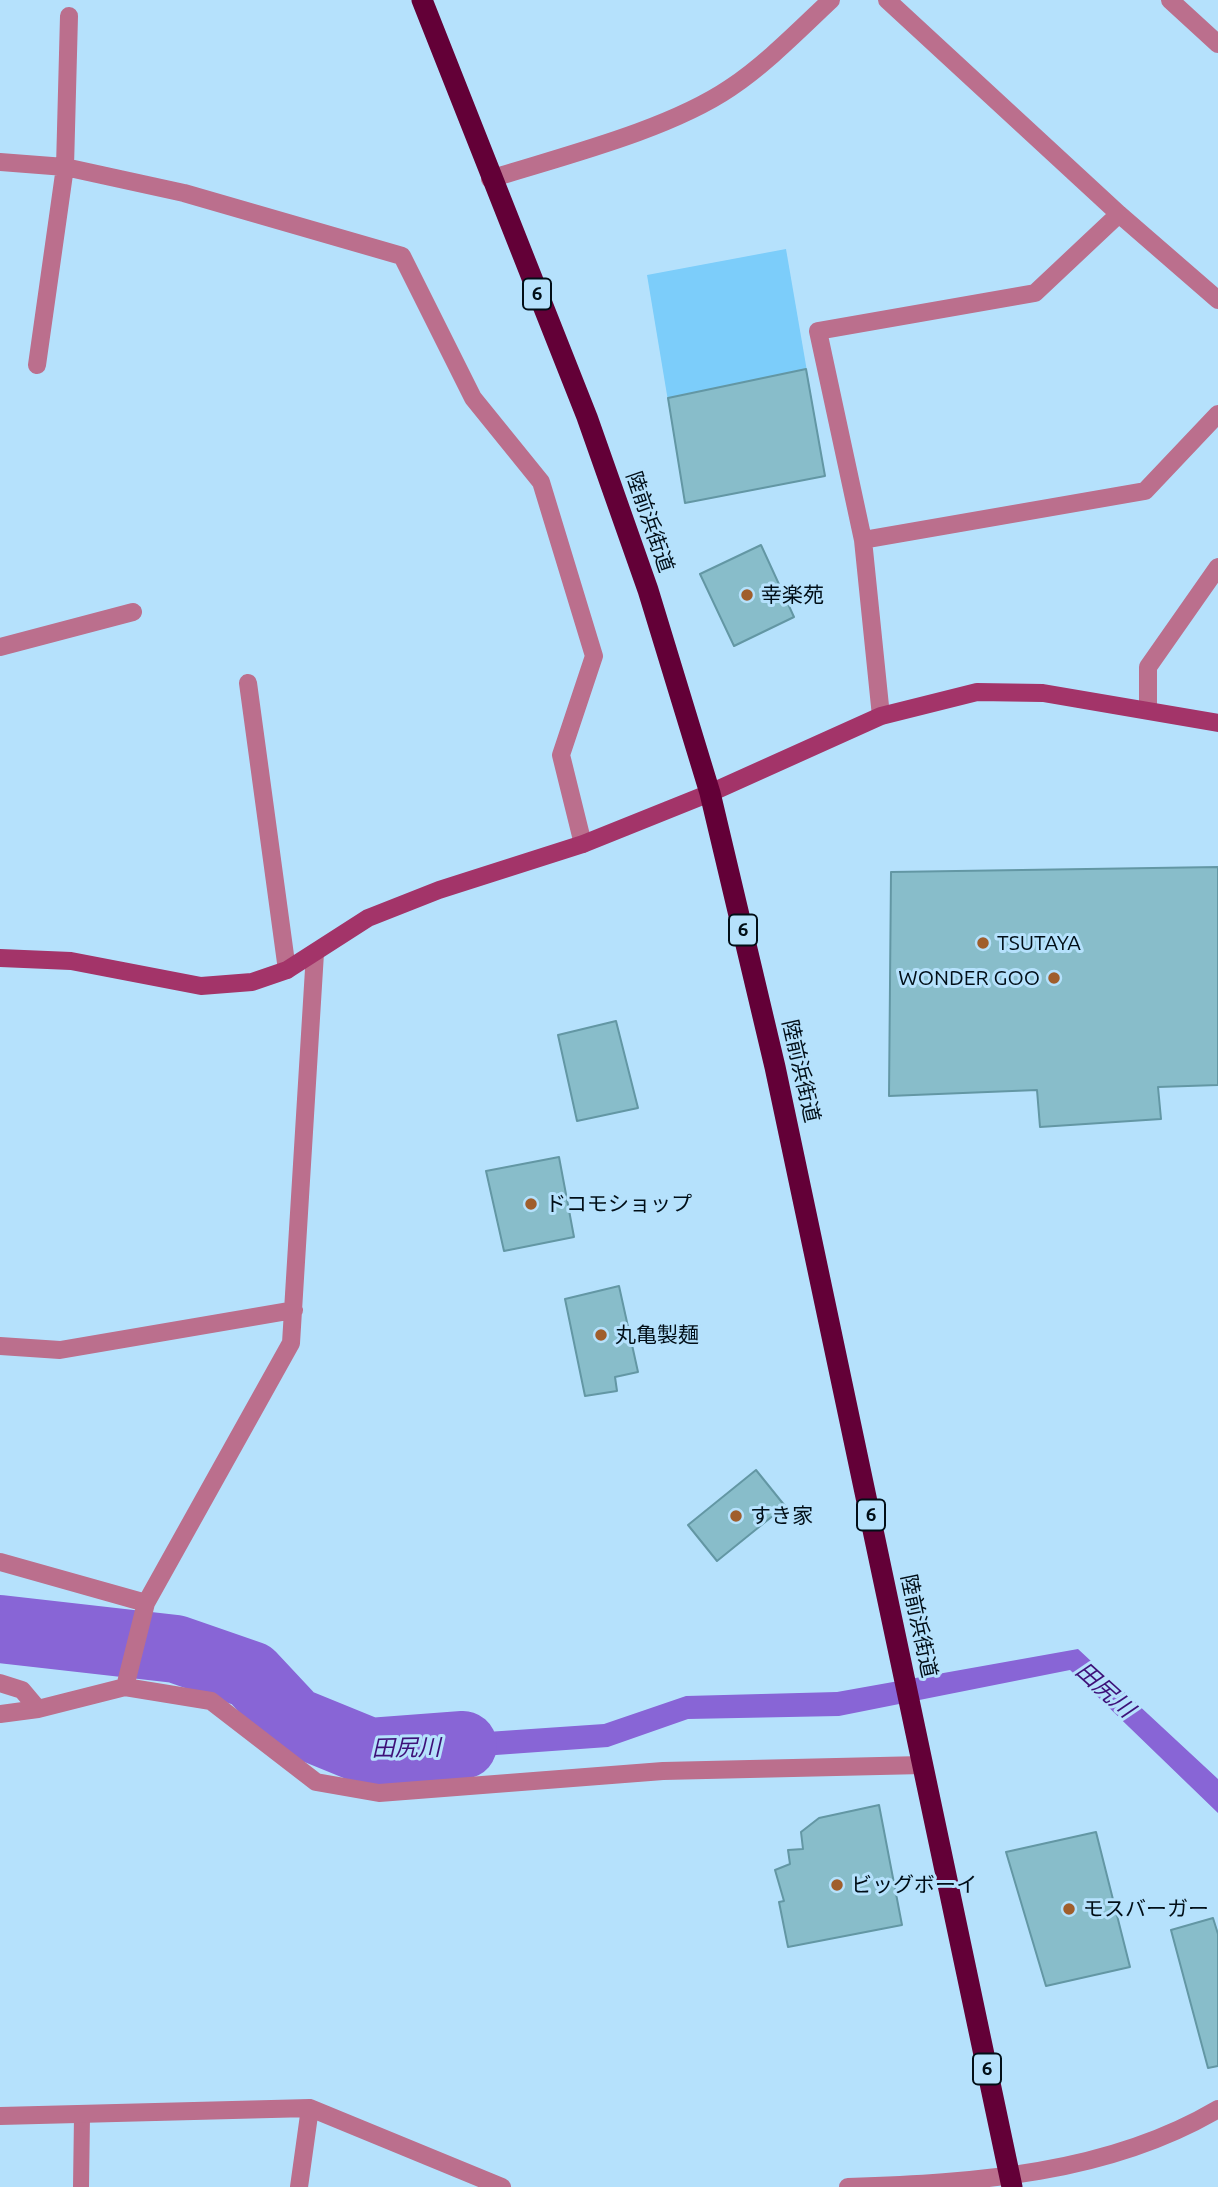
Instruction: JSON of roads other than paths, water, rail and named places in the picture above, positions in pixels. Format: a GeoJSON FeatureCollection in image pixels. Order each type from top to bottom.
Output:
{"type":"FeatureCollection","features":[{"type":"Feature","properties":{"kind":"highway","name":"陸前浜街道"},"geometry":{"type":"LineString","coordinates":[[422,0],[490,179],[587,417],[648,590],[710,793],[775,1067],[1011,2181]]}},
{"type":"Feature","properties":{"kind":"street"},"geometry":{"type":"LineString","coordinates":[[490,179],[684,113],[730,88],[831,0]]}},
{"type":"Feature","properties":{"kind":"street"},"geometry":{"type":"LineString","coordinates":[[887,0],[1119,214],[1218,300]]}},
{"type":"Feature","properties":{"kind":"street"},"geometry":{"type":"LineString","coordinates":[[1170,0],[1218,44]]}},
{"type":"Feature","properties":{"kind":"street"},"geometry":{"type":"LineString","coordinates":[[37,365],[65,166],[69,16]]}},
{"type":"Feature","properties":{"kind":"street"},"geometry":{"type":"LineString","coordinates":[[0,162],[65,166],[184,193],[402,256],[473,398],[541,482],[594,656],[561,755],[583,844]]}},
{"type":"Feature","properties":{"kind":"street"},"geometry":{"type":"LineString","coordinates":[[881,716],[863,541],[818,331],[1035,293],[1119,214]]}},
{"type":"Feature","properties":{"kind":"street"},"geometry":{"type":"LineString","coordinates":[[863,541],[1145,491],[1218,414]]}},
{"type":"Feature","properties":{"kind":"street"},"geometry":{"type":"LineString","coordinates":[[1148,710],[1148,667],[1218,567]]}},
{"type":"Feature","properties":{"kind":"street"},"geometry":{"type":"LineString","coordinates":[[0,647],[133,612]]}},
{"type":"Feature","properties":{"kind":"street"},"geometry":{"type":"LineString","coordinates":[[248,683],[287,970]]}},
{"type":"Feature","properties":{"kind":"street"},"geometry":{"type":"LineString","coordinates":[[0,958],[71,961],[201,986],[252,982],[287,970],[368,918],[439,890],[583,844],[710,793],[881,716],[976,692],[1043,693],[1218,723]]}},
{"type":"Feature","properties":{"kind":"street"},"geometry":{"type":"LineString","coordinates":[[125,1687],[146,1603],[291,1343],[315,953]]}},
{"type":"Feature","properties":{"kind":"street"},"geometry":{"type":"LineString","coordinates":[[0,1346],[60,1350],[293,1310]]}},
{"type":"Feature","properties":{"kind":"street"},"geometry":{"type":"LineString","coordinates":[[0,1562],[146,1603]]}},
{"type":"Feature","properties":{"kind":"street"},"geometry":{"type":"LineString","coordinates":[[0,1683],[22,1689],[38,1709]]}},
{"type":"Feature","properties":{"kind":"street"},"geometry":{"type":"LineString","coordinates":[[0,1714],[38,1709],[125,1687],[211,1701],[316,1782],[379,1793],[663,1771],[923,1765]]}},
{"type":"Feature","properties":{"kind":"street"},"geometry":{"type":"LineString","coordinates":[[299,2187],[310,2108]]}},
{"type":"Feature","properties":{"kind":"street"},"geometry":{"type":"LineString","coordinates":[[0,2116],[82,2116],[310,2108],[502,2187]]}},
{"type":"Feature","properties":{"kind":"street"},"geometry":{"type":"LineString","coordinates":[[848,2187],[1011,2181],[1105,2158],[1196,2122],[1218,2109]]}},
{"type":"Feature","properties":{"kind":"lane"},"geometry":{"type":"LineString","coordinates":[[82,2116],[82,2187]]}},
{"type":"Feature","properties":{"kind":"water"},"geometry":{"type":"Polygon","coordinates":[[[1078,1649],[1218,1779],[1218,1813],[1070,1670],[839,1716],[688,1719],[608,1747],[370,1764],[370,1740],[604,1724],[686,1696],[837,1692],[1078,1649]]]}},
{"type":"Feature","properties":{"kind":"waterway","name":"田尻川"},"geometry":{"type":"LineString","coordinates":[[0,1629],[176,1649],[251,1675],[294,1721],[370,1752],[463,1745]]}},
{"type":"Feature","properties":{"kind":"place","name":"幸楽苑"},"geometry":{"type":"Point","coordinates":[747,595]}},
{"type":"Feature","properties":{"kind":"place","name":"TSUTAYA"},"geometry":{"type":"Point","coordinates":[983,943]}},
{"type":"Feature","properties":{"kind":"place","name":"WONDER GOO"},"geometry":{"type":"Point","coordinates":[1054,978]}},
{"type":"Feature","properties":{"kind":"place","name":"ドコモショップ"},"geometry":{"type":"Point","coordinates":[531,1204]}},
{"type":"Feature","properties":{"kind":"place","name":"丸亀製麺"},"geometry":{"type":"Point","coordinates":[601,1335]}},
{"type":"Feature","properties":{"kind":"place","name":"すき家"},"geometry":{"type":"Point","coordinates":[736,1516]}},
{"type":"Feature","properties":{"kind":"place","name":"ビッグボーイ"},"geometry":{"type":"Point","coordinates":[837,1885]}},
{"type":"Feature","properties":{"kind":"place","name":"モスバーガー"},"geometry":{"type":"Point","coordinates":[1069,1909]}}]}
